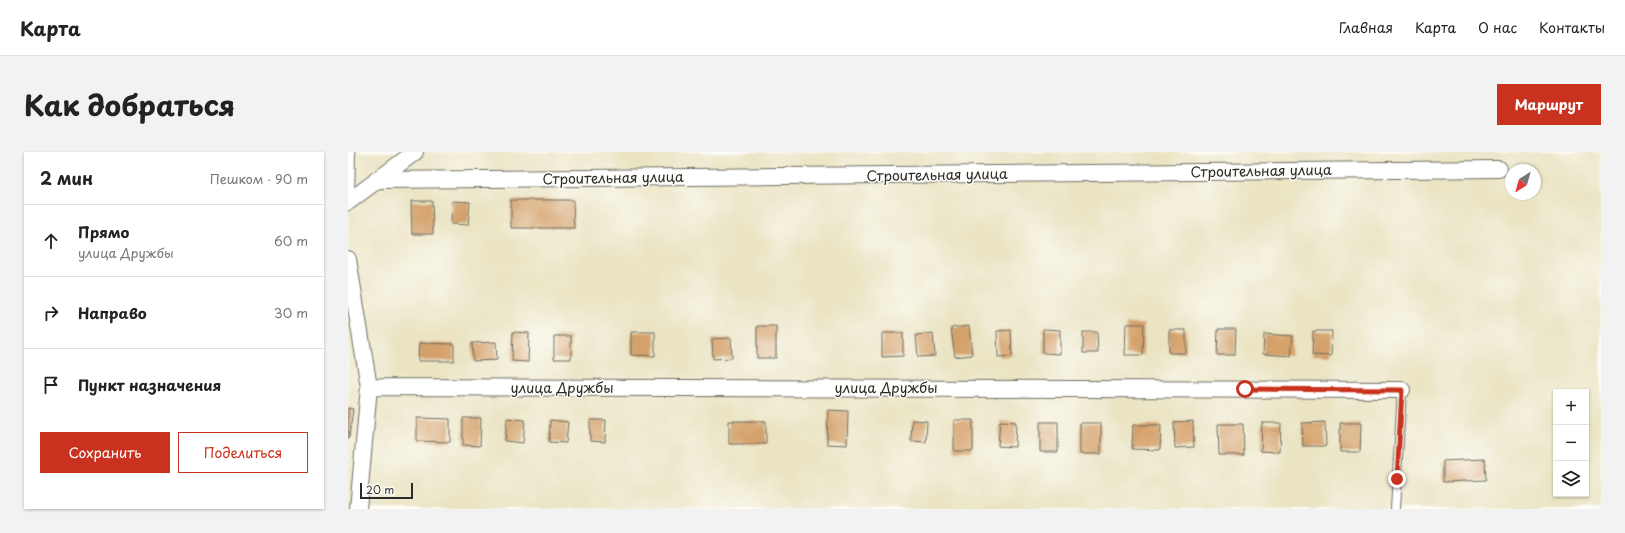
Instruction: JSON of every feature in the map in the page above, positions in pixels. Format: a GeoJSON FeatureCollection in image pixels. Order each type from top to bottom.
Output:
{"type":"FeatureCollection","features":[{"type":"Feature","properties":{"kind":"street"},"geometry":{"type":"LineString","coordinates":[[349,201],[415,152]]}},
{"type":"Feature","properties":{"kind":"street","name":"Строительная улица"},"geometry":{"type":"LineString","coordinates":[[376,180],[1499,169]]}},
{"type":"Feature","properties":{"kind":"street"},"geometry":{"type":"LineString","coordinates":[[348,259],[369,387],[358,509]]}},
{"type":"Feature","properties":{"kind":"street","name":"улица Дружбы"},"geometry":{"type":"LineString","coordinates":[[369,387],[1402,390]]}},
{"type":"Feature","properties":{"kind":"lane"},"geometry":{"type":"LineString","coordinates":[[349,201],[351,152]]}},
{"type":"Feature","properties":{"kind":"lane"},"geometry":{"type":"LineString","coordinates":[[1395,509],[1402,390]]}},
{"type":"Feature","properties":{"kind":"building"},"geometry":{"type":"Polygon","coordinates":[[[511,200],[573,200],[574,228],[511,228],[511,200]]]}},
{"type":"Feature","properties":{"kind":"building"},"geometry":{"type":"Polygon","coordinates":[[[411,201],[432,201],[433,234],[412,234],[411,201]]]}},
{"type":"Feature","properties":{"kind":"building"},"geometry":{"type":"Polygon","coordinates":[[[452,201],[470,202],[468,225],[451,224],[452,201]]]}},
{"type":"Feature","properties":{"kind":"building"},"geometry":{"type":"Polygon","coordinates":[[[1126,324],[1144,324],[1143,355],[1125,355],[1126,324]]]}},
{"type":"Feature","properties":{"kind":"building"},"geometry":{"type":"Polygon","coordinates":[[[757,326],[776,326],[776,358],[757,358],[757,326]]]}},
{"type":"Feature","properties":{"kind":"building"},"geometry":{"type":"Polygon","coordinates":[[[969,326],[972,355],[955,357],[951,328],[969,326]]]}},
{"type":"Feature","properties":{"kind":"building"},"geometry":{"type":"Polygon","coordinates":[[[1043,329],[1060,330],[1060,354],[1043,353],[1043,329]]]}},
{"type":"Feature","properties":{"kind":"building"},"geometry":{"type":"Polygon","coordinates":[[[1218,329],[1236,329],[1235,355],[1217,355],[1218,329]]]}},
{"type":"Feature","properties":{"kind":"building"},"geometry":{"type":"Polygon","coordinates":[[[1011,330],[1012,356],[998,357],[997,331],[1011,330]]]}},
{"type":"Feature","properties":{"kind":"building"},"geometry":{"type":"Polygon","coordinates":[[[1169,330],[1186,330],[1186,353],[1169,353],[1169,330]]]}},
{"type":"Feature","properties":{"kind":"building"},"geometry":{"type":"Polygon","coordinates":[[[1313,331],[1332,331],[1331,356],[1312,355],[1313,331]]]}},
{"type":"Feature","properties":{"kind":"building"},"geometry":{"type":"Polygon","coordinates":[[[513,332],[529,333],[528,362],[512,361],[513,332]]]}},
{"type":"Feature","properties":{"kind":"building"},"geometry":{"type":"Polygon","coordinates":[[[631,332],[655,332],[655,356],[631,355],[631,332]]]}},
{"type":"Feature","properties":{"kind":"building"},"geometry":{"type":"Polygon","coordinates":[[[1083,332],[1097,332],[1098,353],[1083,353],[1083,332]]]}},
{"type":"Feature","properties":{"kind":"building"},"geometry":{"type":"Polygon","coordinates":[[[882,333],[903,333],[903,356],[882,357],[882,333]]]}},
{"type":"Feature","properties":{"kind":"building"},"geometry":{"type":"Polygon","coordinates":[[[933,333],[935,356],[918,357],[916,335],[933,333]]]}},
{"type":"Feature","properties":{"kind":"building"},"geometry":{"type":"Polygon","coordinates":[[[1264,334],[1293,336],[1291,356],[1263,354],[1264,334]]]}},
{"type":"Feature","properties":{"kind":"building"},"geometry":{"type":"Polygon","coordinates":[[[554,336],[571,336],[571,359],[554,359],[554,336]]]}},
{"type":"Feature","properties":{"kind":"building"},"geometry":{"type":"Polygon","coordinates":[[[731,338],[732,358],[713,359],[712,339],[731,338]]]}},
{"type":"Feature","properties":{"kind":"building"},"geometry":{"type":"Polygon","coordinates":[[[496,342],[497,360],[473,361],[472,343],[496,342]]]}},
{"type":"Feature","properties":{"kind":"building"},"geometry":{"type":"Polygon","coordinates":[[[419,343],[454,344],[454,361],[418,361],[419,343]]]}},
{"type":"Feature","properties":{"kind":"building"},"geometry":{"type":"Polygon","coordinates":[[[348,408],[353,409],[349,438],[348,438],[348,408]]]}},
{"type":"Feature","properties":{"kind":"building"},"geometry":{"type":"Polygon","coordinates":[[[828,410],[848,411],[847,445],[827,444],[828,410]]]}},
{"type":"Feature","properties":{"kind":"building"},"geometry":{"type":"Polygon","coordinates":[[[417,418],[450,419],[450,442],[417,441],[417,418]]]}},
{"type":"Feature","properties":{"kind":"building"},"geometry":{"type":"Polygon","coordinates":[[[463,418],[481,418],[480,446],[463,445],[463,418]]]}},
{"type":"Feature","properties":{"kind":"building"},"geometry":{"type":"Polygon","coordinates":[[[507,418],[525,420],[523,443],[505,441],[507,418]]]}},
{"type":"Feature","properties":{"kind":"building"},"geometry":{"type":"Polygon","coordinates":[[[550,420],[568,422],[566,443],[549,442],[550,420]]]}},
{"type":"Feature","properties":{"kind":"building"},"geometry":{"type":"Polygon","coordinates":[[[590,420],[606,420],[605,442],[590,441],[590,420]]]}},
{"type":"Feature","properties":{"kind":"building"},"geometry":{"type":"Polygon","coordinates":[[[912,420],[927,421],[926,442],[911,441],[912,420]]]}},
{"type":"Feature","properties":{"kind":"building"},"geometry":{"type":"Polygon","coordinates":[[[954,420],[973,420],[973,451],[954,451],[954,420]]]}},
{"type":"Feature","properties":{"kind":"building"},"geometry":{"type":"Polygon","coordinates":[[[729,421],[766,421],[766,444],[729,444],[729,421]]]}},
{"type":"Feature","properties":{"kind":"building"},"geometry":{"type":"Polygon","coordinates":[[[1000,421],[1016,422],[1015,447],[998,446],[1000,421]]]}},
{"type":"Feature","properties":{"kind":"building"},"geometry":{"type":"Polygon","coordinates":[[[1193,421],[1194,447],[1175,448],[1174,422],[1193,421]]]}},
{"type":"Feature","properties":{"kind":"building"},"geometry":{"type":"Polygon","coordinates":[[[1040,422],[1058,422],[1058,452],[1040,452],[1040,422]]]}},
{"type":"Feature","properties":{"kind":"building"},"geometry":{"type":"Polygon","coordinates":[[[1325,422],[1326,446],[1303,446],[1302,423],[1325,422]]]}},
{"type":"Feature","properties":{"kind":"building"},"geometry":{"type":"Polygon","coordinates":[[[1080,423],[1101,423],[1101,454],[1080,454],[1080,423]]]}},
{"type":"Feature","properties":{"kind":"building"},"geometry":{"type":"Polygon","coordinates":[[[1262,423],[1281,423],[1280,452],[1261,451],[1262,423]]]}},
{"type":"Feature","properties":{"kind":"building"},"geometry":{"type":"Polygon","coordinates":[[[1340,423],[1361,423],[1360,452],[1340,452],[1340,423]]]}},
{"type":"Feature","properties":{"kind":"building"},"geometry":{"type":"Polygon","coordinates":[[[1218,424],[1243,424],[1244,455],[1219,455],[1218,424]]]}},
{"type":"Feature","properties":{"kind":"building"},"geometry":{"type":"Polygon","coordinates":[[[1133,425],[1161,425],[1160,450],[1132,449],[1133,425]]]}},
{"type":"Feature","properties":{"kind":"building"},"geometry":{"type":"Polygon","coordinates":[[[1485,459],[1486,480],[1443,482],[1443,461],[1485,459]]]}},
{"type":"Feature","properties":{"kind":"route"},"geometry":{"type":"LineString","coordinates":[[1245,389],[1402,390],[1397,479]]}}]}
